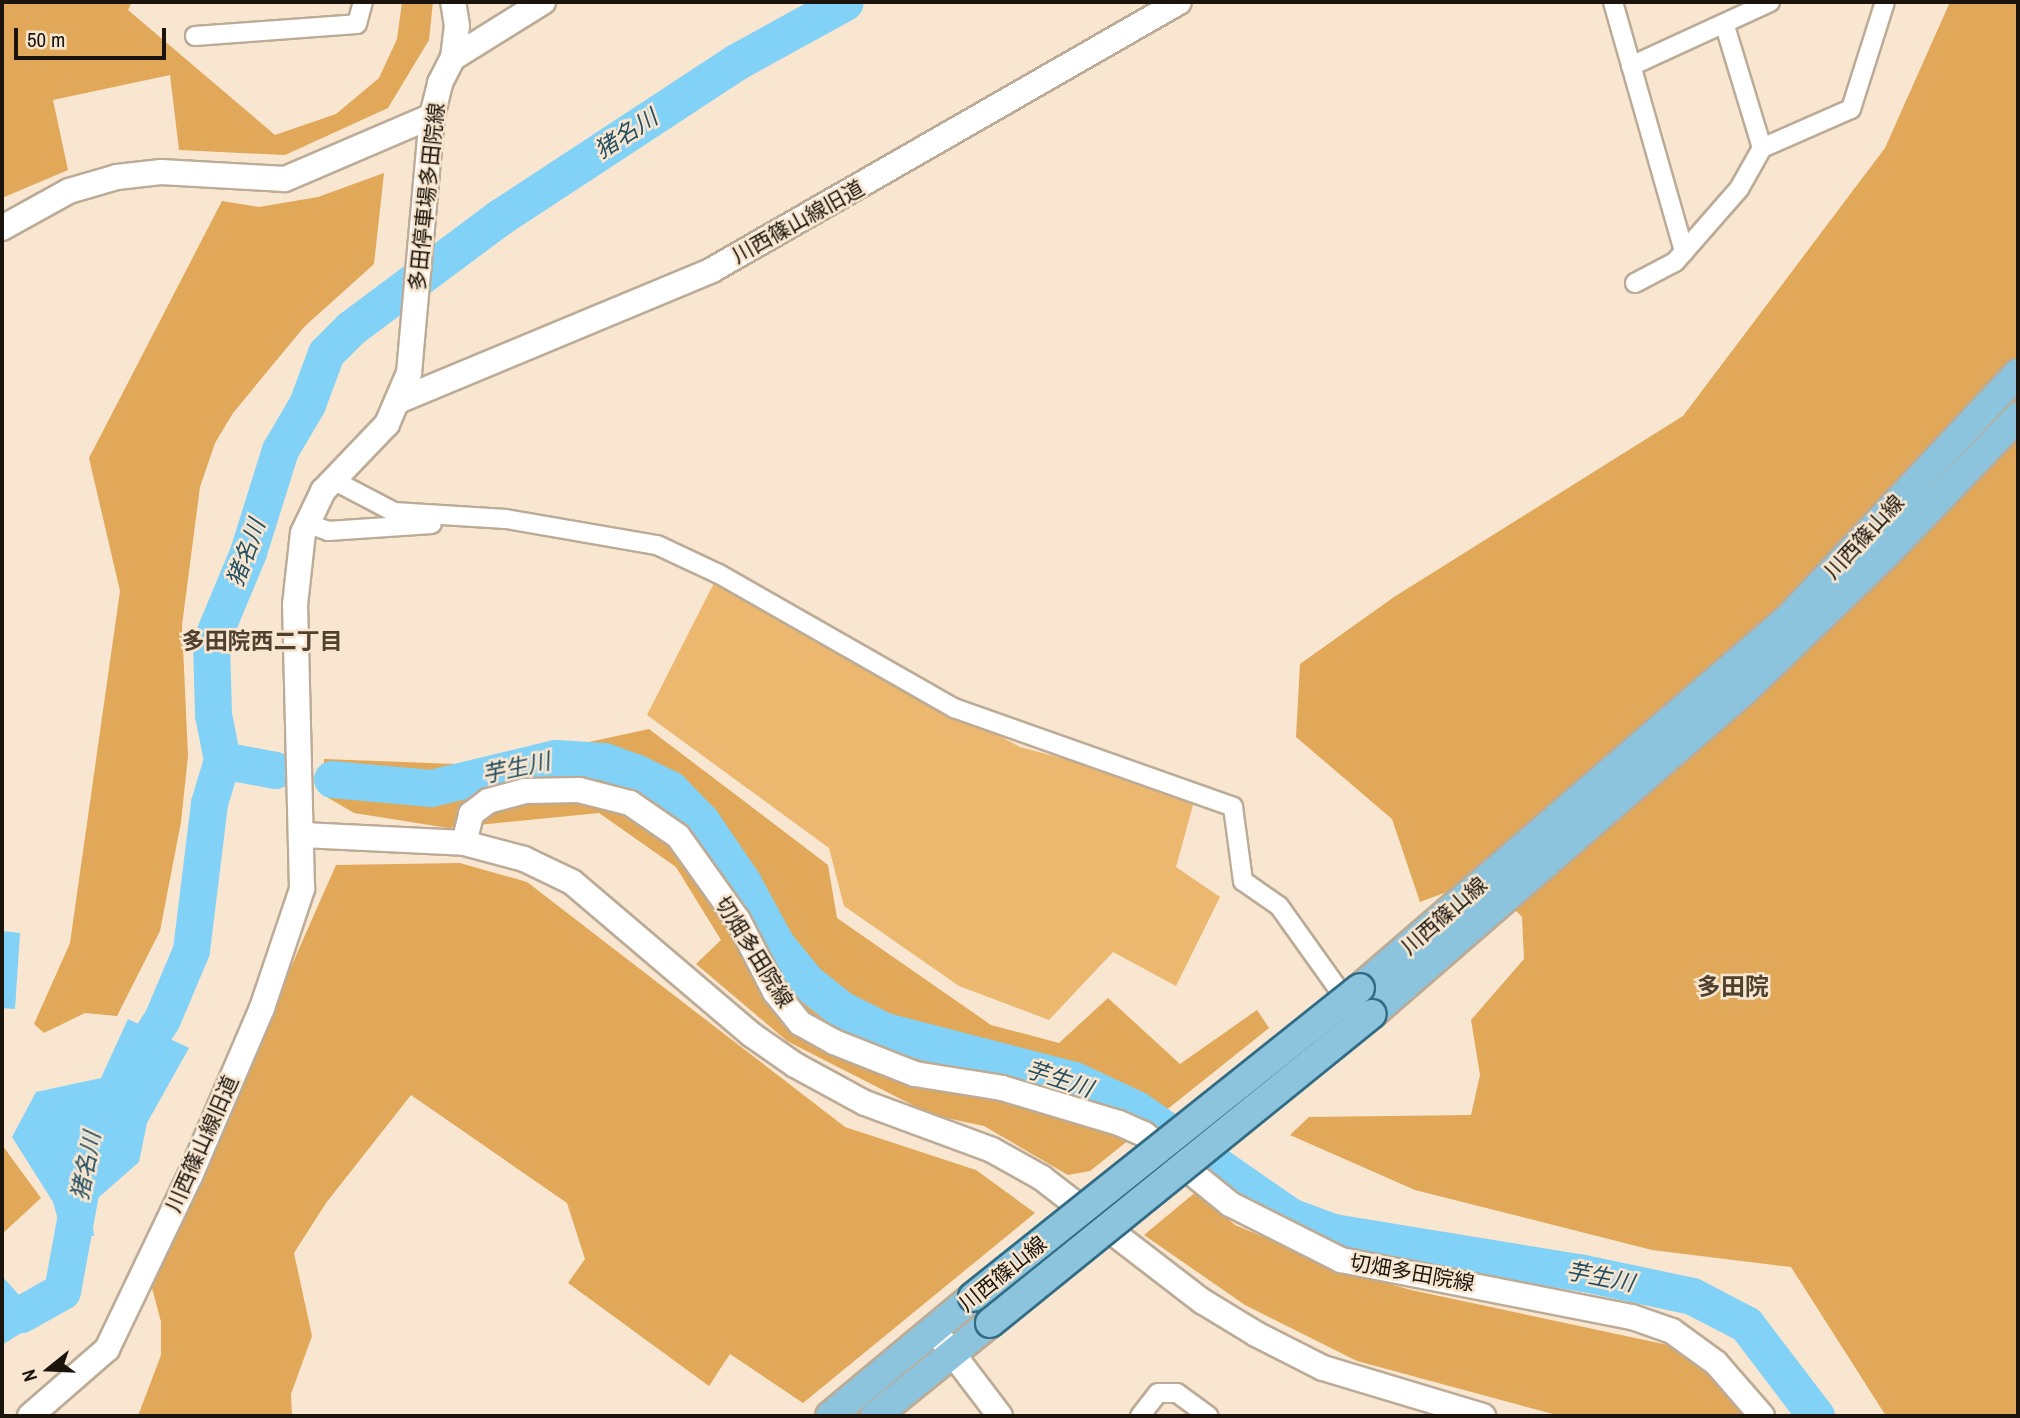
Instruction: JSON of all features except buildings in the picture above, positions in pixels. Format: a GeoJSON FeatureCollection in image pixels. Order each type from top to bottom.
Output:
{"type":"FeatureCollection","features":[{"type":"Feature","properties":{"kind":"main road","name":"川西篠山線"},"geometry":{"type":"LineString","coordinates":[[830,1416],[936,1331],[973,1297],[1353,994],[1789,618],[2018,373]]}},
{"type":"Feature","properties":{"kind":"main road","name":"川西篠山線"},"geometry":{"type":"LineString","coordinates":[[875,1416],[1372,1014],[1744,691],[1885,555],[2018,417]]}},
{"type":"Feature","properties":{"kind":"street"},"geometry":{"type":"LineString","coordinates":[[195,36],[357,24],[363,2]]}},
{"type":"Feature","properties":{"kind":"street","name":"多田停車場多田院線"},"geometry":{"type":"LineString","coordinates":[[398,401],[409,373],[432,116],[453,58],[457,26],[453,2]]}},
{"type":"Feature","properties":{"kind":"street"},"geometry":{"type":"LineString","coordinates":[[453,58],[543,2]]}},
{"type":"Feature","properties":{"kind":"street","name":"川西篠山線旧道"},"geometry":{"type":"LineString","coordinates":[[398,401],[712,270],[1179,2]]}},
{"type":"Feature","properties":{"kind":"street"},"geometry":{"type":"LineString","coordinates":[[1613,2],[1684,252]]}},
{"type":"Feature","properties":{"kind":"street"},"geometry":{"type":"LineString","coordinates":[[1631,66],[1725,26],[1770,2]]}},
{"type":"Feature","properties":{"kind":"street"},"geometry":{"type":"LineString","coordinates":[[1635,283],[1675,262],[1739,188],[1762,148],[1852,108],[1885,2]]}},
{"type":"Feature","properties":{"kind":"street"},"geometry":{"type":"LineString","coordinates":[[1725,26],[1762,148]]}},
{"type":"Feature","properties":{"kind":"street"},"geometry":{"type":"LineString","coordinates":[[2,228],[69,191],[117,177],[161,172],[285,179],[432,116]]}},
{"type":"Feature","properties":{"kind":"street"},"geometry":{"type":"LineString","coordinates":[[398,401],[387,424],[323,491],[308,524],[295,606],[303,835],[464,844],[524,859],[572,882],[752,1035],[795,1065],[865,1103],[992,1150],[1042,1178],[1202,1301],[1256,1334],[1323,1368],[1483,1416]]}},
{"type":"Feature","properties":{"kind":"street"},"geometry":{"type":"LineString","coordinates":[[333,480],[394,512],[506,519],[657,545],[719,574],[954,708],[1233,807],[1243,881],[1279,906],[1353,994]]}},
{"type":"Feature","properties":{"kind":"street"},"geometry":{"type":"LineString","coordinates":[[308,524],[328,531],[506,519]]}},
{"type":"Feature","properties":{"kind":"street","name":"切畑多田院線"},"geometry":{"type":"LineString","coordinates":[[464,844],[471,814],[488,801],[525,792],[579,790],[631,803],[678,836],[737,920],[775,992],[800,1023],[834,1042],[915,1074],[1002,1088],[1119,1123],[1144,1134],[1230,1204],[1341,1260],[1632,1317],[1672,1331],[1716,1363],[1762,1416]]}},
{"type":"Feature","properties":{"kind":"street","name":"川西篠山線旧道"},"geometry":{"type":"LineString","coordinates":[[30,1416],[107,1349],[190,1176],[262,1008],[297,902],[303,835]]}},
{"type":"Feature","properties":{"kind":"street"},"geometry":{"type":"LineString","coordinates":[[936,1331],[1000,1416]]}},
{"type":"Feature","properties":{"kind":"street"},"geometry":{"type":"LineString","coordinates":[[1140,1416],[1158,1394],[1177,1393],[1209,1416]]}},
{"type":"Feature","properties":{"kind":"shaded area"},"geometry":{"type":"Polygon","coordinates":[[[2,2],[132,2],[128,10],[275,135],[336,114],[379,78],[397,39],[402,2],[433,2],[429,40],[388,108],[285,155],[179,150],[170,75],[53,100],[68,170],[2,198],[2,2]]]}},
{"type":"Feature","properties":{"kind":"shaded area"},"geometry":{"type":"Polygon","coordinates":[[[1950,2],[2018,2],[2018,1416],[1886,1416],[1791,1267],[1652,1250],[1415,1190],[1290,1135],[1309,1117],[1471,1115],[1480,1075],[1471,1020],[1524,959],[1522,917],[1484,878],[1420,902],[1392,819],[1296,737],[1300,664],[1394,597],[1683,416],[1885,148],[1950,2]]]}},
{"type":"Feature","properties":{"kind":"shaded area"},"geometry":{"type":"Polygon","coordinates":[[[384,173],[374,264],[304,327],[233,413],[215,443],[200,487],[182,625],[188,756],[181,822],[160,931],[117,1016],[85,1013],[44,1033],[34,1024],[70,943],[120,591],[89,458],[222,201],[259,207],[318,197],[384,173]]]}},
{"type":"Feature","properties":{"kind":"shaded area"},"geometry":{"type":"Polygon","coordinates":[[[715,581],[1020,747],[1196,794],[1176,867],[1220,897],[1176,986],[1113,952],[1049,1020],[959,986],[844,906],[829,848],[647,715],[715,581]]]}},
{"type":"Feature","properties":{"kind":"shaded area"},"geometry":{"type":"Polygon","coordinates":[[[649,729],[828,865],[837,918],[991,1025],[1059,1043],[1108,998],[1180,1064],[1257,1010],[1269,1028],[1090,1171],[1068,1175],[984,1126],[932,1115],[787,1041],[696,964],[721,940],[676,867],[599,813],[448,828],[354,813],[325,796],[324,759],[482,765],[649,729]]]}},
{"type":"Feature","properties":{"kind":"shaded area"},"geometry":{"type":"Polygon","coordinates":[[[460,863],[527,882],[845,1127],[976,1170],[1035,1213],[803,1403],[730,1354],[709,1386],[568,1283],[585,1259],[567,1203],[411,1095],[326,1203],[294,1253],[312,1336],[291,1394],[292,1416],[138,1416],[161,1355],[161,1322],[151,1284],[336,865],[460,863]]]}},
{"type":"Feature","properties":{"kind":"shaded area"},"geometry":{"type":"Polygon","coordinates":[[[2,1145],[41,1198],[2,1234],[2,1145]]]}},
{"type":"Feature","properties":{"kind":"shaded area"},"geometry":{"type":"Polygon","coordinates":[[[1197,1191],[1235,1225],[1345,1271],[1411,1290],[1668,1345],[1725,1387],[1745,1416],[1560,1416],[1357,1361],[1245,1305],[1144,1235],[1197,1191]]]}},
{"type":"Feature","properties":{"kind":"water"},"geometry":{"type":"Polygon","coordinates":[[[2,931],[20,933],[15,1009],[2,1008],[2,931]]]}},
{"type":"Feature","properties":{"kind":"water"},"geometry":{"type":"Polygon","coordinates":[[[128,1019],[189,1048],[147,1123],[139,1162],[90,1205],[94,1236],[62,1234],[53,1202],[12,1137],[36,1092],[101,1078],[128,1019]]]}},
{"type":"Feature","properties":{"kind":"water"},"geometry":{"type":"Polygon","coordinates":[[[2,1276],[19,1295],[32,1326],[2,1345],[2,1276]]]}},
{"type":"Feature","properties":{"kind":"waterway","name":"猪名川"},"geometry":{"type":"LineString","coordinates":[[127,1073],[162,1019],[191,950],[209,803],[222,760],[213,714],[211,641],[248,552],[280,450],[307,404],[326,353],[351,328],[500,217],[736,62],[845,2]]}},
{"type":"Feature","properties":{"kind":"waterway","name":"芋生川"},"geometry":{"type":"LineString","coordinates":[[332,779],[431,788],[555,758],[604,761],[635,772],[670,789],[701,821],[742,881],[776,944],[807,982],[841,1009],[885,1031],[1074,1080],[1136,1109],[1290,1216],[1333,1232],[1584,1273],[1692,1296],[1746,1324],[1816,1416]]}},
{"type":"Feature","properties":{"kind":"waterway","name":"芋生川"},"geometry":{"type":"LineString","coordinates":[[222,760],[275,770]]}},
{"type":"Feature","properties":{"kind":"waterway","name":"猪名川"},"geometry":{"type":"LineString","coordinates":[[2,1317],[21,1314],[62,1291],[81,1187]]}},
{"type":"Feature","properties":{"kind":"district","name":"多田院西二丁目"},"geometry":{"type":"Point","coordinates":[262,641]}},
{"type":"Feature","properties":{"kind":"district","name":"多田院"},"geometry":{"type":"Point","coordinates":[1733,987]}}]}
